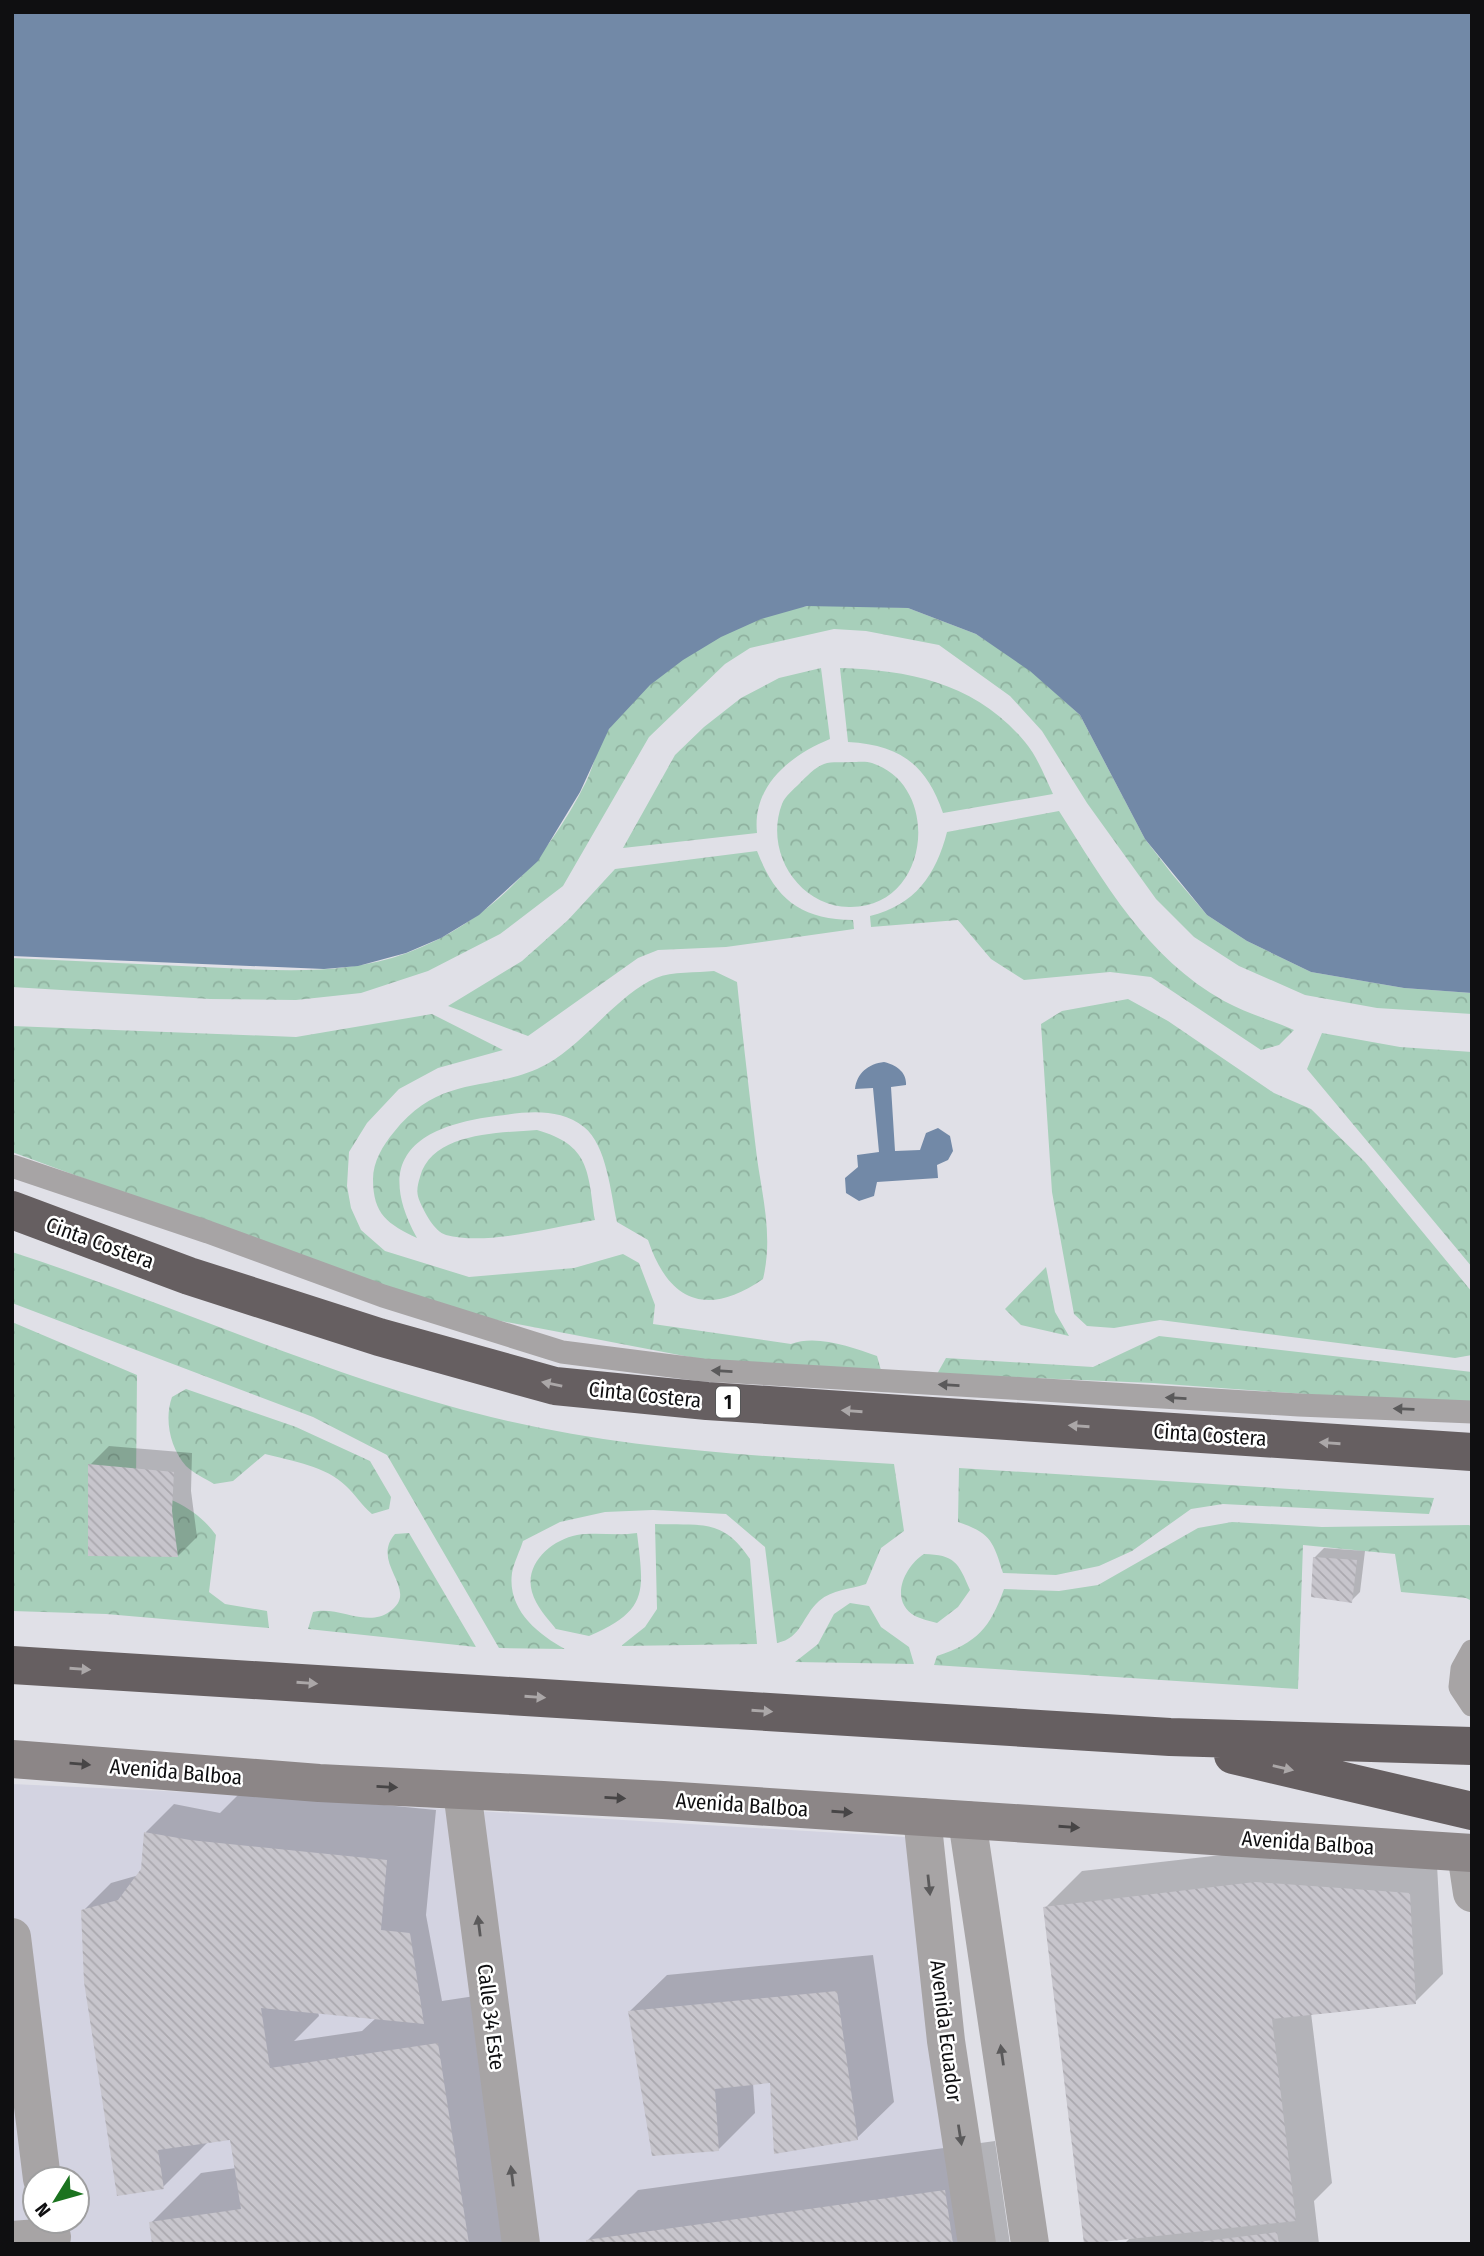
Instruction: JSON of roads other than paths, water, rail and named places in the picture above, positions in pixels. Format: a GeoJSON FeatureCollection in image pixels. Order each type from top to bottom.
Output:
{"type":"FeatureCollection","features":[{"type":"Feature","properties":{"kind":"highway","name":"Cinta Costera"},"geometry":{"type":"LineString","coordinates":[[12,1210],[189,1276],[379,1337],[555,1386],[707,1401],[1472,1452]]}},
{"type":"Feature","properties":{"kind":"highway"},"geometry":{"type":"LineString","coordinates":[[12,1665],[1170,1737],[1472,1746]]}},
{"type":"Feature","properties":{"kind":"highway"},"geometry":{"type":"LineString","coordinates":[[1170,1737],[1248,1759],[1472,1811]]}},
{"type":"Feature","properties":{"kind":"main road","name":"Avenida Balboa"},"geometry":{"type":"LineString","coordinates":[[12,1759],[319,1783],[922,1817],[1469,1853]]}},
{"type":"Feature","properties":{"kind":"street","name":"Calle 34 Este"},"geometry":{"type":"LineString","coordinates":[[462,1791],[521,2244]]}},
{"type":"Feature","properties":{"kind":"street","name":"Avenida Ecuador"},"geometry":{"type":"LineString","coordinates":[[922,1817],[946,2041],[976,2244]]}},
{"type":"Feature","properties":{"kind":"street"},"geometry":{"type":"LineString","coordinates":[[967,1820],[1030,2244]]}},
{"type":"Feature","properties":{"kind":"street"},"geometry":{"type":"LineString","coordinates":[[1469,1853],[1472,1893]]}},
{"type":"Feature","properties":{"kind":"street"},"geometry":{"type":"LineString","coordinates":[[12,1937],[40,2165]]}},
{"type":"Feature","properties":{"kind":"street"},"geometry":{"type":"LineString","coordinates":[[12,2240],[45,2235]]}},
{"type":"Feature","properties":{"kind":"lane"},"geometry":{"type":"LineString","coordinates":[[12,1166],[208,1232],[383,1296],[562,1352],[703,1370],[1299,1405],[1472,1412]]}},
{"type":"Feature","properties":{"kind":"lane"},"geometry":{"type":"LineString","coordinates":[[1472,1651],[1462,1668],[1460,1687],[1472,1706]]}},
{"type":"Feature","properties":{"kind":"water"},"geometry":{"type":"Polygon","coordinates":[[[12,12],[1472,12],[1472,993],[1404,988],[1311,972],[1247,941],[1207,915],[1145,839],[1080,715],[1030,671],[976,634],[908,608],[807,606],[761,619],[721,637],[683,660],[650,685],[609,729],[580,792],[538,861],[479,915],[441,938],[406,953],[358,966],[324,969],[12,956],[12,12]]]}},
{"type":"Feature","properties":{"kind":"water"},"geometry":{"type":"Polygon","coordinates":[[[884,1062],[900,1070],[906,1080],[906,1085],[891,1087],[895,1151],[920,1150],[926,1133],[938,1128],[950,1136],[953,1151],[948,1160],[937,1165],[938,1178],[877,1182],[874,1196],[859,1201],[846,1193],[845,1178],[858,1167],[857,1155],[879,1152],[873,1088],[855,1089],[864,1070],[884,1062]]]}}]}
